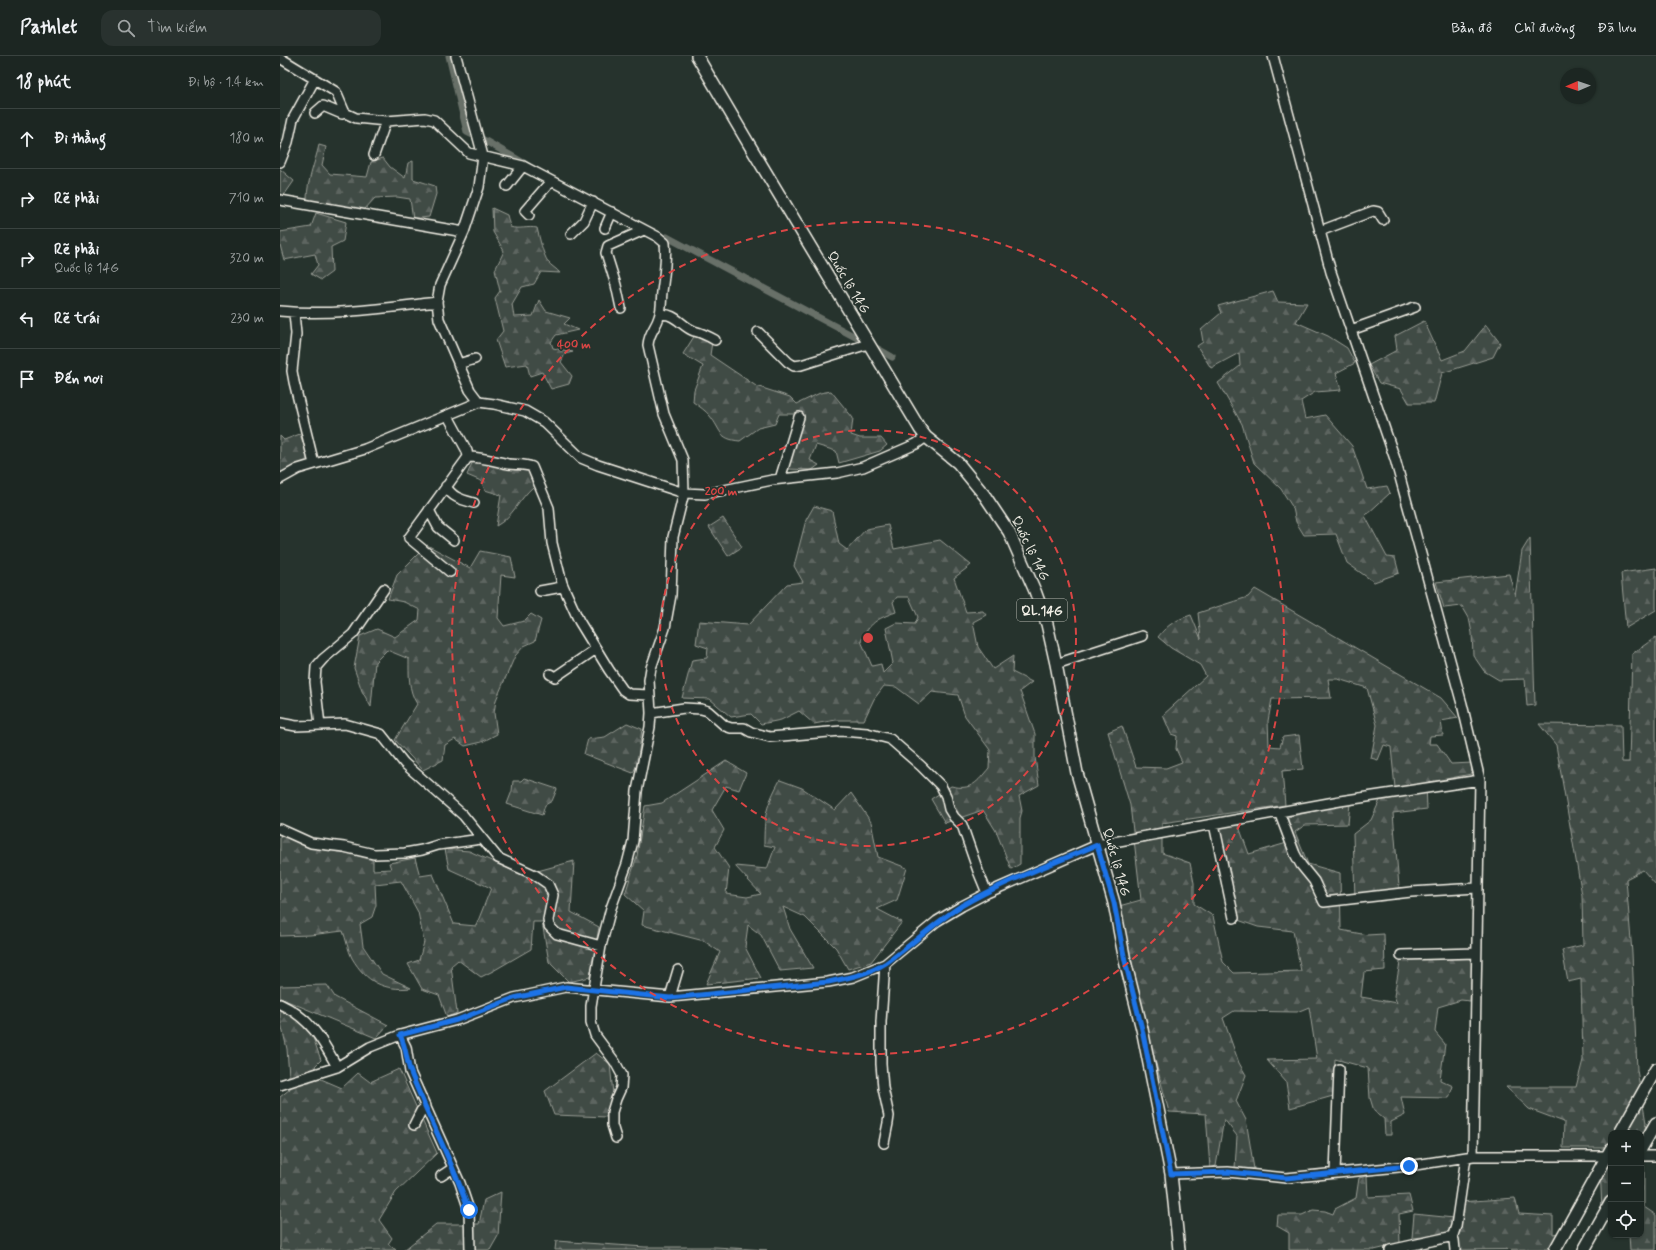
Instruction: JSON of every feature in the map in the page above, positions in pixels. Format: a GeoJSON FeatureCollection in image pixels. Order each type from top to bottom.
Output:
{"type":"FeatureCollection","features":[{"type":"Feature","properties":{"kind":"main road","name":"Quốc lộ 14G"},"geometry":{"type":"LineString","coordinates":[[697,56],[868,344],[926,437],[958,463],[985,496],[1008,532],[1035,591],[1047,624],[1077,773],[1114,903],[1125,961],[1142,1029],[1171,1174],[1179,1250]]}},
{"type":"Feature","properties":{"kind":"main road"},"geometry":{"type":"LineString","coordinates":[[1622,1130],[1656,1069]]}},
{"type":"Feature","properties":{"kind":"main road"},"geometry":{"type":"LineString","coordinates":[[1644,1144],[1656,1123]]}},
{"type":"Feature","properties":{"kind":"main road"},"geometry":{"type":"LineString","coordinates":[[1554,1250],[1608,1157]]}},
{"type":"Feature","properties":{"kind":"main road"},"geometry":{"type":"LineString","coordinates":[[1584,1250],[1608,1207]]}},
{"type":"Feature","properties":{"kind":"street"},"geometry":{"type":"LineString","coordinates":[[456,56],[483,156],[479,187],[464,232],[440,284],[437,302],[439,319],[470,390],[479,402]]}},
{"type":"Feature","properties":{"kind":"street"},"geometry":{"type":"LineString","coordinates":[[1273,56],[1331,272],[1395,459],[1462,704],[1480,780],[1470,1156],[1459,1196],[1457,1221],[1452,1238],[1454,1240],[1455,1250]]}},
{"type":"Feature","properties":{"kind":"street"},"geometry":{"type":"LineString","coordinates":[[280,58],[336,92],[345,113]]}},
{"type":"Feature","properties":{"kind":"street"},"geometry":{"type":"LineString","coordinates":[[280,162],[288,142],[292,119],[315,79]]}},
{"type":"Feature","properties":{"kind":"street"},"geometry":{"type":"LineString","coordinates":[[315,113],[324,106],[356,118],[386,121],[425,118],[434,120],[469,153],[523,166],[658,236],[665,242],[666,269],[663,276],[660,315],[649,337],[648,345],[664,414],[683,460],[684,493],[673,537],[671,595],[665,628],[651,668],[651,713],[648,740],[637,791],[633,841],[624,871],[610,908],[601,946],[591,1006],[591,1022],[595,1035],[616,1062],[622,1075],[621,1088],[612,1112],[612,1125],[616,1138]]}},
{"type":"Feature","properties":{"kind":"street"},"geometry":{"type":"LineString","coordinates":[[374,155],[386,121]]}},
{"type":"Feature","properties":{"kind":"street"},"geometry":{"type":"LineString","coordinates":[[507,186],[523,166]]}},
{"type":"Feature","properties":{"kind":"street"},"geometry":{"type":"LineString","coordinates":[[529,215],[525,211],[551,181]]}},
{"type":"Feature","properties":{"kind":"street"},"geometry":{"type":"LineString","coordinates":[[280,200],[464,232]]}},
{"type":"Feature","properties":{"kind":"street"},"geometry":{"type":"LineString","coordinates":[[571,234],[584,221],[594,202]]}},
{"type":"Feature","properties":{"kind":"street"},"geometry":{"type":"LineString","coordinates":[[605,228],[612,212]]}},
{"type":"Feature","properties":{"kind":"street"},"geometry":{"type":"LineString","coordinates":[[1320,231],[1370,212],[1378,212],[1383,220]]}},
{"type":"Feature","properties":{"kind":"street"},"geometry":{"type":"LineString","coordinates":[[621,308],[606,249],[608,246],[644,230]]}},
{"type":"Feature","properties":{"kind":"street"},"geometry":{"type":"LineString","coordinates":[[280,312],[294,313],[365,310],[437,302]]}},
{"type":"Feature","properties":{"kind":"street"},"geometry":{"type":"LineString","coordinates":[[1351,330],[1414,307]]}},
{"type":"Feature","properties":{"kind":"street"},"geometry":{"type":"LineString","coordinates":[[294,313],[296,334],[292,371],[314,464]]}},
{"type":"Feature","properties":{"kind":"street"},"geometry":{"type":"LineString","coordinates":[[660,315],[668,314],[694,331],[700,332],[715,340]]}},
{"type":"Feature","properties":{"kind":"street"},"geometry":{"type":"LineString","coordinates":[[758,332],[788,362],[794,366],[801,366],[868,344]]}},
{"type":"Feature","properties":{"kind":"street"},"geometry":{"type":"LineString","coordinates":[[458,364],[475,359]]}},
{"type":"Feature","properties":{"kind":"street"},"geometry":{"type":"LineString","coordinates":[[280,479],[298,469],[365,449],[479,402],[525,411],[544,422],[581,458],[684,493],[705,494],[780,479],[837,473],[863,467],[916,444],[926,437]]}},
{"type":"Feature","properties":{"kind":"street"},"geometry":{"type":"LineString","coordinates":[[448,416],[468,456]]}},
{"type":"Feature","properties":{"kind":"street"},"geometry":{"type":"LineString","coordinates":[[780,479],[798,417]]}},
{"type":"Feature","properties":{"kind":"street"},"geometry":{"type":"LineString","coordinates":[[468,456],[481,457],[508,464],[532,467],[549,508],[552,543],[562,583],[579,621],[609,670],[625,692],[650,695]]}},
{"type":"Feature","properties":{"kind":"street"},"geometry":{"type":"LineString","coordinates":[[450,572],[409,538],[468,456]]}},
{"type":"Feature","properties":{"kind":"street"},"geometry":{"type":"LineString","coordinates":[[446,486],[453,496],[474,503]]}},
{"type":"Feature","properties":{"kind":"street"},"geometry":{"type":"LineString","coordinates":[[430,510],[438,527],[454,540]]}},
{"type":"Feature","properties":{"kind":"street"},"geometry":{"type":"LineString","coordinates":[[540,590],[562,587],[565,590]]}},
{"type":"Feature","properties":{"kind":"street"},"geometry":{"type":"LineString","coordinates":[[320,725],[315,682],[316,667],[323,659],[353,634],[384,589]]}},
{"type":"Feature","properties":{"kind":"street"},"geometry":{"type":"LineString","coordinates":[[1056,664],[1142,636]]}},
{"type":"Feature","properties":{"kind":"street"},"geometry":{"type":"LineString","coordinates":[[550,674],[555,677],[596,649]]}},
{"type":"Feature","properties":{"kind":"street"},"geometry":{"type":"LineString","coordinates":[[651,713],[684,708],[701,709],[708,711],[725,726],[731,728],[744,728],[751,732],[770,737],[841,731],[867,733],[890,739],[941,786],[946,796],[949,808],[954,817],[962,825],[987,892]]}},
{"type":"Feature","properties":{"kind":"street"},"geometry":{"type":"LineString","coordinates":[[280,723],[296,726],[345,724],[381,734],[404,763],[463,815],[498,858],[535,875],[548,884],[552,895],[548,926],[552,931],[557,934],[601,946]]}},
{"type":"Feature","properties":{"kind":"street"},"geometry":{"type":"LineString","coordinates":[[280,1085],[337,1067],[370,1048],[400,1035],[457,1020],[514,998],[566,987],[670,998],[828,982],[853,978],[885,964],[938,921],[987,892],[1097,845],[1340,801],[1480,780]]}},
{"type":"Feature","properties":{"kind":"street"},"geometry":{"type":"LineString","coordinates":[[1279,812],[1295,854],[1301,865],[1314,881],[1324,902],[1411,892],[1477,888]]}},
{"type":"Feature","properties":{"kind":"street"},"geometry":{"type":"LineString","coordinates":[[1214,824],[1234,918]]}},
{"type":"Feature","properties":{"kind":"street"},"geometry":{"type":"LineString","coordinates":[[280,830],[311,843],[344,847],[374,854],[405,853],[443,844],[482,839]]}},
{"type":"Feature","properties":{"kind":"street"},"geometry":{"type":"LineString","coordinates":[[1401,955],[1476,953]]}},
{"type":"Feature","properties":{"kind":"street"},"geometry":{"type":"LineString","coordinates":[[884,1144],[889,1116],[883,1088],[882,1064],[882,1022],[885,964]]}},
{"type":"Feature","properties":{"kind":"street"},"geometry":{"type":"LineString","coordinates":[[670,998],[678,970]]}},
{"type":"Feature","properties":{"kind":"street"},"geometry":{"type":"LineString","coordinates":[[280,1004],[303,1018],[315,1031],[337,1067]]}},
{"type":"Feature","properties":{"kind":"street"},"geometry":{"type":"LineString","coordinates":[[400,1035],[406,1047],[410,1072],[453,1168],[469,1210],[470,1250]]}},
{"type":"Feature","properties":{"kind":"street"},"geometry":{"type":"LineString","coordinates":[[1335,1173],[1339,1069]]}},
{"type":"Feature","properties":{"kind":"street"},"geometry":{"type":"LineString","coordinates":[[414,1125],[421,1111],[426,1106]]}},
{"type":"Feature","properties":{"kind":"street"},"geometry":{"type":"LineString","coordinates":[[1171,1174],[1228,1172],[1286,1178],[1409,1166],[1470,1156],[1608,1154]]}},
{"type":"Feature","properties":{"kind":"street"},"geometry":{"type":"LineString","coordinates":[[1644,1156],[1656,1156]]}},
{"type":"Feature","properties":{"kind":"street"},"geometry":{"type":"LineString","coordinates":[[441,1176],[453,1168]]}},
{"type":"Feature","properties":{"kind":"street"},"geometry":{"type":"LineString","coordinates":[[1390,1250],[1452,1238]]}},
{"type":"Feature","properties":{"kind":"green space"},"geometry":{"type":"Polygon","coordinates":[[[319,145],[326,147],[322,165],[330,174],[367,177],[371,162],[383,158],[390,167],[405,178],[408,163],[413,161],[413,179],[435,186],[436,194],[429,217],[413,219],[410,199],[397,197],[375,198],[364,210],[314,203],[307,199],[307,192],[319,145]]]}},
{"type":"Feature","properties":{"kind":"green space"},"geometry":{"type":"Polygon","coordinates":[[[280,169],[294,181],[280,201],[280,169]]]}},
{"type":"Feature","properties":{"kind":"green space"},"geometry":{"type":"Polygon","coordinates":[[[492,208],[507,215],[510,227],[537,228],[546,258],[549,263],[560,273],[541,272],[534,284],[522,287],[512,304],[514,317],[533,316],[539,300],[546,311],[570,318],[564,324],[578,330],[556,335],[551,342],[553,348],[573,352],[565,354],[561,362],[572,376],[569,384],[551,389],[542,372],[530,376],[527,364],[505,367],[496,340],[503,331],[495,298],[500,291],[495,270],[504,251],[493,232],[492,208]]]}},
{"type":"Feature","properties":{"kind":"green space"},"geometry":{"type":"Polygon","coordinates":[[[316,213],[346,222],[343,241],[331,247],[332,272],[321,280],[311,274],[318,265],[315,254],[284,260],[280,245],[280,232],[311,227],[316,213]]]}},
{"type":"Feature","properties":{"kind":"green space"},"geometry":{"type":"Polygon","coordinates":[[[1273,291],[1278,302],[1307,303],[1296,322],[1328,336],[1347,348],[1355,363],[1336,373],[1341,390],[1315,392],[1301,401],[1305,419],[1325,415],[1352,446],[1367,489],[1387,486],[1390,493],[1365,516],[1387,557],[1395,558],[1399,573],[1374,582],[1347,563],[1336,534],[1304,535],[1296,522],[1293,508],[1281,489],[1254,463],[1242,424],[1218,383],[1240,366],[1239,353],[1211,368],[1197,346],[1203,342],[1201,330],[1221,313],[1218,306],[1273,291]]]}},
{"type":"Feature","properties":{"kind":"green space"},"geometry":{"type":"Polygon","coordinates":[[[1424,321],[1442,360],[1465,351],[1486,325],[1500,343],[1493,357],[1442,373],[1434,403],[1409,403],[1401,389],[1379,383],[1369,365],[1397,350],[1395,336],[1424,321]]]}},
{"type":"Feature","properties":{"kind":"green space"},"geometry":{"type":"Polygon","coordinates":[[[695,335],[712,342],[710,355],[756,386],[790,397],[797,404],[820,393],[831,391],[853,418],[851,435],[860,438],[881,438],[887,445],[880,451],[839,463],[836,451],[816,445],[810,460],[819,465],[812,470],[788,469],[802,414],[779,414],[775,424],[758,428],[740,441],[724,436],[708,414],[693,402],[694,390],[703,366],[683,354],[695,335]]]}},
{"type":"Feature","properties":{"kind":"green space"},"geometry":{"type":"Polygon","coordinates":[[[300,434],[309,460],[280,475],[280,436],[284,440],[300,434]]]}},
{"type":"Feature","properties":{"kind":"green space"},"geometry":{"type":"Polygon","coordinates":[[[473,461],[526,469],[530,472],[533,487],[507,518],[496,526],[501,495],[485,490],[481,481],[467,475],[473,461]]]}},
{"type":"Feature","properties":{"kind":"green space"},"geometry":{"type":"Polygon","coordinates":[[[814,506],[832,511],[839,544],[847,550],[866,529],[888,525],[894,549],[940,540],[971,565],[954,578],[966,612],[983,611],[986,615],[973,622],[978,647],[993,669],[1013,656],[1012,672],[1032,682],[1020,691],[1035,734],[1035,757],[1039,785],[1019,796],[1022,811],[1020,818],[1020,864],[1011,869],[996,831],[983,810],[945,823],[931,799],[951,786],[964,787],[973,784],[989,768],[990,750],[965,716],[958,695],[932,692],[919,704],[896,687],[884,686],[874,699],[864,720],[836,720],[814,724],[799,711],[781,720],[761,724],[751,714],[731,717],[710,699],[682,698],[692,660],[707,658],[708,648],[696,644],[699,621],[748,625],[787,584],[803,582],[794,566],[806,520],[814,506]],[[897,597],[893,602],[896,612],[874,622],[867,630],[861,641],[872,666],[881,664],[883,673],[893,663],[886,628],[896,623],[915,624],[918,617],[909,597],[897,597]]]}},
{"type":"Feature","properties":{"kind":"green space"},"geometry":{"type":"Polygon","coordinates":[[[723,518],[742,547],[728,556],[709,527],[723,518]]]}},
{"type":"Feature","properties":{"kind":"green space"},"geometry":{"type":"Polygon","coordinates":[[[1530,538],[1535,705],[1527,706],[1525,679],[1499,680],[1484,671],[1473,655],[1472,633],[1469,618],[1462,606],[1444,608],[1436,582],[1509,574],[1515,596],[1522,551],[1530,538]]]}},
{"type":"Feature","properties":{"kind":"green space"},"geometry":{"type":"Polygon","coordinates":[[[427,545],[470,568],[480,551],[511,557],[515,577],[501,575],[498,618],[504,626],[524,621],[531,614],[541,620],[535,641],[524,646],[515,656],[496,700],[494,713],[497,734],[482,742],[465,746],[455,739],[445,745],[443,760],[423,770],[395,740],[417,704],[411,688],[409,659],[387,650],[375,662],[371,707],[362,691],[354,668],[360,636],[377,629],[395,637],[419,620],[420,610],[404,602],[388,599],[397,575],[427,545]]]}},
{"type":"Feature","properties":{"kind":"green space"},"geometry":{"type":"Polygon","coordinates":[[[1656,568],[1656,610],[1626,628],[1621,573],[1656,568]]]}},
{"type":"Feature","properties":{"kind":"green space"},"geometry":{"type":"Polygon","coordinates":[[[1255,589],[1441,698],[1458,718],[1441,721],[1443,735],[1430,736],[1429,744],[1437,744],[1451,764],[1473,763],[1471,774],[1426,783],[1427,809],[1393,813],[1400,899],[1355,899],[1353,834],[1371,820],[1380,800],[1396,798],[1391,747],[1384,745],[1378,760],[1371,758],[1377,725],[1367,688],[1338,679],[1328,679],[1331,698],[1272,699],[1268,721],[1269,746],[1280,747],[1283,737],[1299,735],[1303,769],[1282,771],[1285,805],[1162,823],[1162,853],[1190,863],[1194,883],[1194,904],[1213,916],[1223,962],[1234,973],[1301,971],[1293,931],[1258,927],[1238,920],[1225,872],[1217,871],[1216,828],[1238,824],[1249,854],[1287,843],[1288,817],[1350,803],[1348,824],[1305,825],[1295,832],[1308,864],[1340,873],[1341,930],[1367,935],[1384,934],[1385,970],[1364,972],[1361,997],[1397,1003],[1394,996],[1401,957],[1473,950],[1470,1001],[1461,1000],[1438,1007],[1435,1032],[1445,1044],[1440,1080],[1453,1086],[1449,1098],[1401,1097],[1405,1115],[1391,1122],[1391,1135],[1385,1135],[1384,1119],[1374,1111],[1370,1098],[1368,1068],[1335,1059],[1333,1096],[1290,1108],[1286,1082],[1267,1060],[1317,1059],[1309,1007],[1297,1012],[1234,1011],[1223,1018],[1239,1063],[1246,1075],[1236,1101],[1246,1120],[1254,1169],[1235,1168],[1237,1136],[1224,1119],[1216,1166],[1210,1168],[1206,1114],[1169,1112],[1148,1034],[1119,906],[1141,900],[1130,805],[1108,732],[1122,726],[1136,767],[1166,768],[1182,762],[1176,749],[1177,736],[1171,734],[1163,715],[1206,676],[1200,665],[1171,648],[1158,637],[1173,623],[1191,615],[1201,639],[1198,613],[1248,597],[1255,589]]]}},
{"type":"Feature","properties":{"kind":"green space"},"geometry":{"type":"Polygon","coordinates":[[[1656,637],[1656,885],[1643,870],[1626,879],[1632,953],[1637,1070],[1646,1123],[1644,1136],[1644,1130],[1608,1130],[1608,1148],[1563,1148],[1564,1122],[1529,1109],[1506,1087],[1576,1087],[1583,1060],[1581,979],[1568,982],[1562,950],[1583,945],[1582,895],[1556,745],[1539,724],[1621,725],[1622,762],[1629,762],[1632,654],[1656,637]]]}},
{"type":"Feature","properties":{"kind":"green space"},"geometry":{"type":"Polygon","coordinates":[[[627,723],[642,729],[637,764],[633,773],[584,754],[588,739],[605,737],[627,723]]]}},
{"type":"Feature","properties":{"kind":"green space"},"geometry":{"type":"Polygon","coordinates":[[[726,761],[746,773],[739,790],[726,786],[712,810],[724,830],[715,847],[729,868],[726,894],[747,897],[761,894],[735,866],[767,869],[775,847],[764,845],[765,819],[769,804],[780,780],[802,788],[835,810],[851,793],[871,822],[878,857],[907,868],[897,900],[877,909],[902,922],[871,962],[848,969],[836,948],[805,917],[783,907],[790,929],[813,968],[780,971],[761,935],[748,925],[745,947],[761,978],[706,984],[720,952],[704,941],[642,925],[644,911],[625,894],[637,856],[645,806],[662,803],[726,761]]]}},
{"type":"Feature","properties":{"kind":"green space"},"geometry":{"type":"Polygon","coordinates":[[[524,778],[557,789],[552,801],[545,805],[542,815],[507,804],[512,791],[513,781],[521,781],[524,778]]]}},
{"type":"Feature","properties":{"kind":"green space"},"geometry":{"type":"Polygon","coordinates":[[[280,836],[373,860],[373,870],[391,869],[389,863],[415,858],[420,876],[433,874],[454,924],[476,926],[491,888],[449,869],[445,849],[469,851],[523,875],[574,861],[571,912],[599,927],[590,977],[569,982],[549,962],[542,922],[533,922],[531,949],[493,971],[481,977],[458,960],[451,966],[457,1013],[447,1017],[439,995],[422,989],[408,964],[419,960],[424,942],[418,912],[401,881],[375,884],[376,905],[372,917],[360,924],[363,946],[382,974],[411,988],[392,988],[370,979],[357,966],[352,958],[343,931],[310,935],[280,936],[280,836]]]}},
{"type":"Feature","properties":{"kind":"green space"},"geometry":{"type":"Polygon","coordinates":[[[327,985],[335,997],[388,1025],[376,1038],[280,998],[280,986],[327,985]]]}},
{"type":"Feature","properties":{"kind":"green space"},"geometry":{"type":"Polygon","coordinates":[[[280,1006],[310,1029],[321,1060],[315,1066],[321,1079],[342,1088],[358,1073],[370,1082],[399,1069],[437,1153],[396,1192],[379,1220],[392,1238],[388,1244],[396,1250],[280,1250],[280,1097],[290,1089],[287,1049],[280,1019],[280,1006]]]}},
{"type":"Feature","properties":{"kind":"green space"},"geometry":{"type":"Polygon","coordinates":[[[596,1053],[610,1064],[613,1094],[607,1117],[554,1115],[545,1091],[596,1053]]]}},
{"type":"Feature","properties":{"kind":"green space"},"geometry":{"type":"Polygon","coordinates":[[[1600,1165],[1608,1165],[1608,1210],[1602,1211],[1600,1165]]]}},
{"type":"Feature","properties":{"kind":"green space"},"geometry":{"type":"Polygon","coordinates":[[[1367,1176],[1368,1197],[1409,1195],[1413,1211],[1399,1214],[1400,1244],[1374,1250],[1289,1250],[1289,1233],[1277,1226],[1278,1215],[1302,1215],[1313,1210],[1325,1211],[1333,1214],[1335,1209],[1356,1198],[1359,1178],[1367,1176]]]}},
{"type":"Feature","properties":{"kind":"green space"},"geometry":{"type":"Polygon","coordinates":[[[501,1192],[498,1236],[490,1250],[404,1250],[436,1224],[479,1224],[484,1200],[501,1192]]]}},
{"type":"Feature","properties":{"kind":"green space"},"geometry":{"type":"Polygon","coordinates":[[[1515,1198],[1519,1214],[1553,1216],[1553,1234],[1559,1233],[1548,1249],[1458,1250],[1457,1234],[1412,1238],[1414,1214],[1454,1218],[1460,1202],[1515,1198]]]}},
{"type":"Feature","properties":{"kind":"green space"},"geometry":{"type":"Polygon","coordinates":[[[1644,1207],[1656,1215],[1656,1250],[1630,1250],[1629,1238],[1644,1238],[1644,1207]]]}},
{"type":"Feature","properties":{"kind":"green space"},"geometry":{"type":"Polygon","coordinates":[[[556,1241],[645,1247],[715,1247],[767,1250],[555,1250],[556,1241]]]}},
{"type":"Feature","properties":{"kind":"waterway"},"geometry":{"type":"LineString","coordinates":[[449,56],[467,132],[475,136]]}},
{"type":"Feature","properties":{"kind":"waterway"},"geometry":{"type":"LineString","coordinates":[[482,139],[527,165]]}},
{"type":"Feature","properties":{"kind":"waterway"},"geometry":{"type":"LineString","coordinates":[[667,237],[859,339]]}},
{"type":"Feature","properties":{"kind":"waterway"},"geometry":{"type":"LineString","coordinates":[[878,349],[892,357]]}},
{"type":"Feature","properties":{"kind":"route"},"geometry":{"type":"LineString","coordinates":[[469,1210],[460,1183],[410,1072],[406,1047],[400,1035],[457,1020],[514,998],[566,987],[670,998],[828,982],[853,978],[885,964],[938,921],[987,892],[1097,845],[1114,903],[1125,961],[1142,1029],[1171,1174],[1228,1172],[1286,1178],[1409,1166]]}}]}
